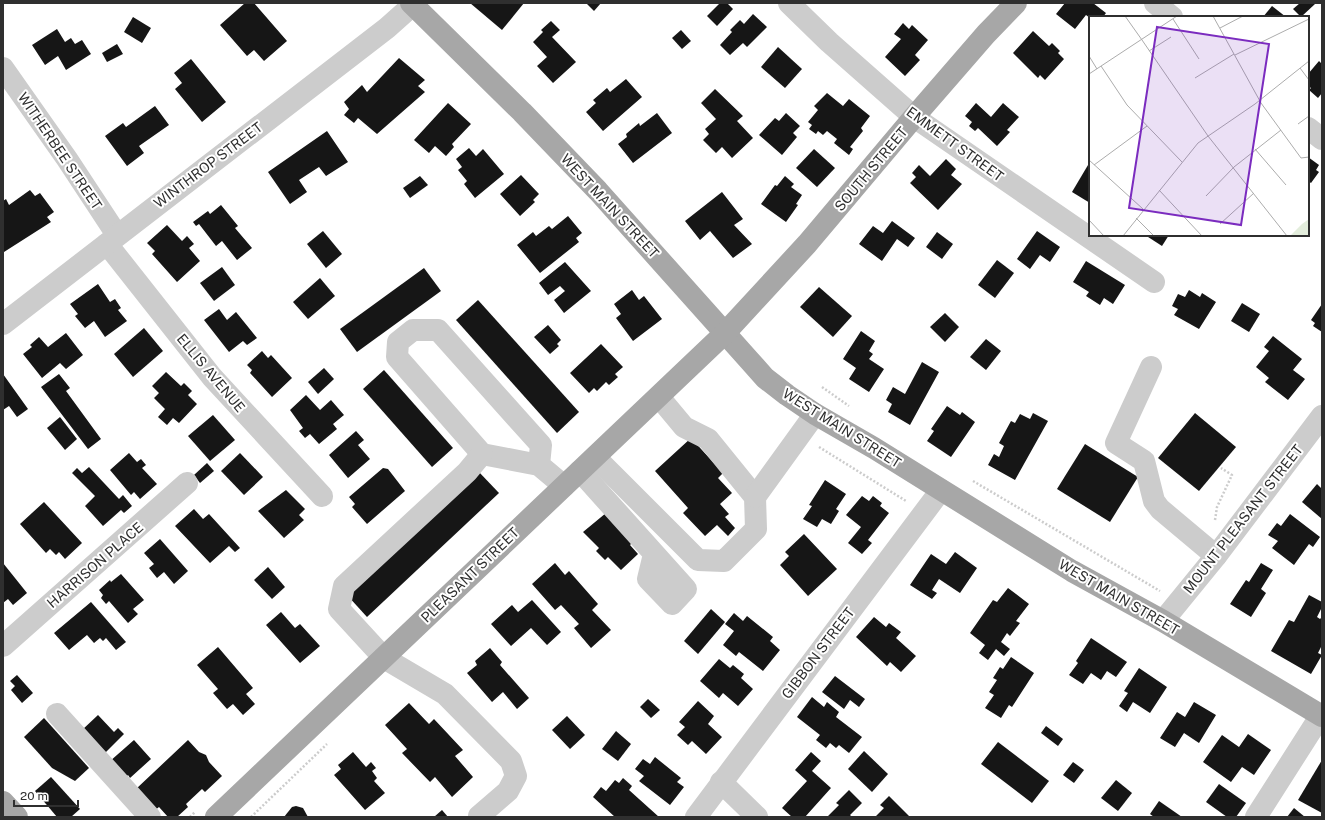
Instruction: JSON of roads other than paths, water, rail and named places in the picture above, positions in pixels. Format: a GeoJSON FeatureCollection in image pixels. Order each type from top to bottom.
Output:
{"type":"FeatureCollection","features":[{"type":"Feature","properties":{"kind":"main road","name":"SOUTH STREET"},"geometry":{"type":"LineString","coordinates":[[724,334],[807,244],[914,117],[986,34],[1016,3]]}},
{"type":"Feature","properties":{"kind":"main road","name":"WEST MAIN STREET"},"geometry":{"type":"LineString","coordinates":[[413,4],[522,112],[598,191],[724,334],[765,378],[815,414],[874,448],[1072,571],[1163,622],[1322,716]]}},
{"type":"Feature","properties":{"kind":"main road","name":"PLEASANT STREET"},"geometry":{"type":"LineString","coordinates":[[216,817],[724,334]]}},
{"type":"Feature","properties":{"kind":"street","name":"EMMETT STREET"},"geometry":{"type":"LineString","coordinates":[[789,3],[829,42],[914,117],[1154,282]]}},
{"type":"Feature","properties":{"kind":"street"},"geometry":{"type":"LineString","coordinates":[[1155,3],[1171,16]]}},
{"type":"Feature","properties":{"kind":"street","name":"WINTHROP STREET"},"geometry":{"type":"LineString","coordinates":[[3,324],[387,28],[413,4]]}},
{"type":"Feature","properties":{"kind":"street","name":"WITHERBEE STREET"},"geometry":{"type":"LineString","coordinates":[[3,68],[67,159],[112,239]]}},
{"type":"Feature","properties":{"kind":"street"},"geometry":{"type":"LineString","coordinates":[[1309,129],[1322,139]]}},
{"type":"Feature","properties":{"kind":"street","name":"ELLIS AVENUE"},"geometry":{"type":"LineString","coordinates":[[112,239],[212,377],[322,496]]}},
{"type":"Feature","properties":{"kind":"street"},"geometry":{"type":"LineString","coordinates":[[539,465],[541,445],[438,330],[413,330],[398,342],[397,357],[482,454],[539,465],[564,486]]}},
{"type":"Feature","properties":{"kind":"street"},"geometry":{"type":"LineString","coordinates":[[1151,367],[1116,443],[1144,461],[1154,501],[1160,509],[1216,556]]}},
{"type":"Feature","properties":{"kind":"street"},"geometry":{"type":"LineString","coordinates":[[588,464],[698,560],[724,561],[756,529],[755,497],[708,438],[684,427],[659,397]]}},
{"type":"Feature","properties":{"kind":"street"},"geometry":{"type":"LineString","coordinates":[[755,497],[815,414]]}},
{"type":"Feature","properties":{"kind":"street","name":"MOUNT PLEASANT STREET"},"geometry":{"type":"LineString","coordinates":[[1163,622],[1216,556],[1322,416]]}},
{"type":"Feature","properties":{"kind":"street"},"geometry":{"type":"LineString","coordinates":[[479,816],[508,791],[516,776],[511,761],[445,694],[384,658],[339,609],[344,586],[468,472],[482,454]]}},
{"type":"Feature","properties":{"kind":"street"},"geometry":{"type":"LineString","coordinates":[[588,464],[654,554]]}},
{"type":"Feature","properties":{"kind":"street","name":"HARRISON PLACE"},"geometry":{"type":"LineString","coordinates":[[3,646],[187,483]]}},
{"type":"Feature","properties":{"kind":"street","name":"GIBBON STREET"},"geometry":{"type":"LineString","coordinates":[[696,817],[941,490]]}},
{"type":"Feature","properties":{"kind":"street"},"geometry":{"type":"LineString","coordinates":[[56,714],[150,817]]}},
{"type":"Feature","properties":{"kind":"street"},"geometry":{"type":"LineString","coordinates":[[1256,817],[1322,716]]}},
{"type":"Feature","properties":{"kind":"street"},"geometry":{"type":"LineString","coordinates":[[722,782],[757,817]]}}]}
